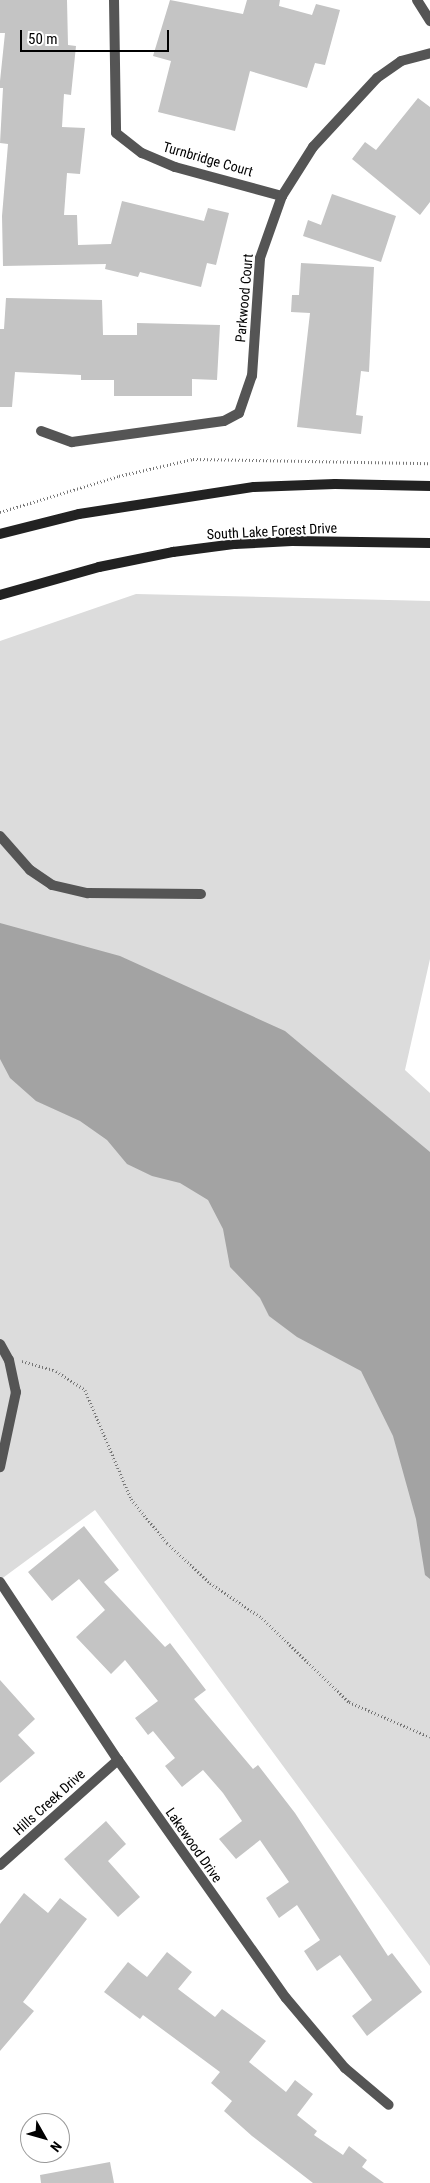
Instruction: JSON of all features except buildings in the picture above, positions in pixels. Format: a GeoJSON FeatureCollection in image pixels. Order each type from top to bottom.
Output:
{"type":"FeatureCollection","features":[{"type":"Feature","properties":{"kind":"main road"},"geometry":{"type":"LineString","coordinates":[[0,534],[79,514],[254,487],[335,484],[430,486]]}},
{"type":"Feature","properties":{"kind":"main road","name":"South Lake Forest Drive"},"geometry":{"type":"LineString","coordinates":[[0,595],[99,567],[173,552],[235,544],[292,541],[430,544]]}},
{"type":"Feature","properties":{"kind":"street","name":"Turnbridge Court"},"geometry":{"type":"LineString","coordinates":[[114,0],[116,133],[142,153],[175,167],[282,196]]}},
{"type":"Feature","properties":{"kind":"street"},"geometry":{"type":"LineString","coordinates":[[417,0],[430,21]]}},
{"type":"Feature","properties":{"kind":"street","name":"Parkwood Court"},"geometry":{"type":"LineString","coordinates":[[42,431],[72,442],[224,421],[239,413],[252,376],[260,258],[282,196],[313,147],[377,78],[401,61],[430,53]]}},
{"type":"Feature","properties":{"kind":"street"},"geometry":{"type":"LineString","coordinates":[[0,836],[30,870],[52,885],[88,893],[201,894]]}},
{"type":"Feature","properties":{"kind":"street"},"geometry":{"type":"LineString","coordinates":[[0,1344],[10,1360],[16,1392],[0,1467]]}},
{"type":"Feature","properties":{"kind":"street","name":"Lakewood Drive"},"geometry":{"type":"LineString","coordinates":[[0,1582],[118,1760],[286,1998],[345,2068],[389,2105]]}},
{"type":"Feature","properties":{"kind":"street","name":"Hills Creek Drive"},"geometry":{"type":"LineString","coordinates":[[0,1865],[118,1760]]}},
{"type":"Feature","properties":{"kind":"path"},"geometry":{"type":"LineString","coordinates":[[0,512],[119,476],[193,459],[430,463]]}},
{"type":"Feature","properties":{"kind":"path"},"geometry":{"type":"LineString","coordinates":[[16,1362],[24,1360],[56,1371],[85,1390],[131,1499],[167,1543],[210,1582],[262,1618],[349,1702],[430,1737]]}},
{"type":"Feature","properties":{"kind":"shaded area"},"geometry":{"type":"Polygon","coordinates":[[[136,594],[430,601],[430,959],[405,1070],[430,1093],[430,1966],[95,1510],[0,1580],[0,641],[136,594]]]}},
{"type":"Feature","properties":{"kind":"shaded area"},"geometry":{"type":"Polygon","coordinates":[[[0,923],[120,956],[285,1031],[430,1152],[430,1579],[425,1575],[416,1519],[393,1436],[361,1371],[297,1337],[269,1316],[260,1298],[230,1267],[223,1229],[208,1200],[180,1183],[152,1176],[127,1164],[107,1140],[80,1121],[36,1101],[10,1078],[0,1059],[0,923]]]}}]}
